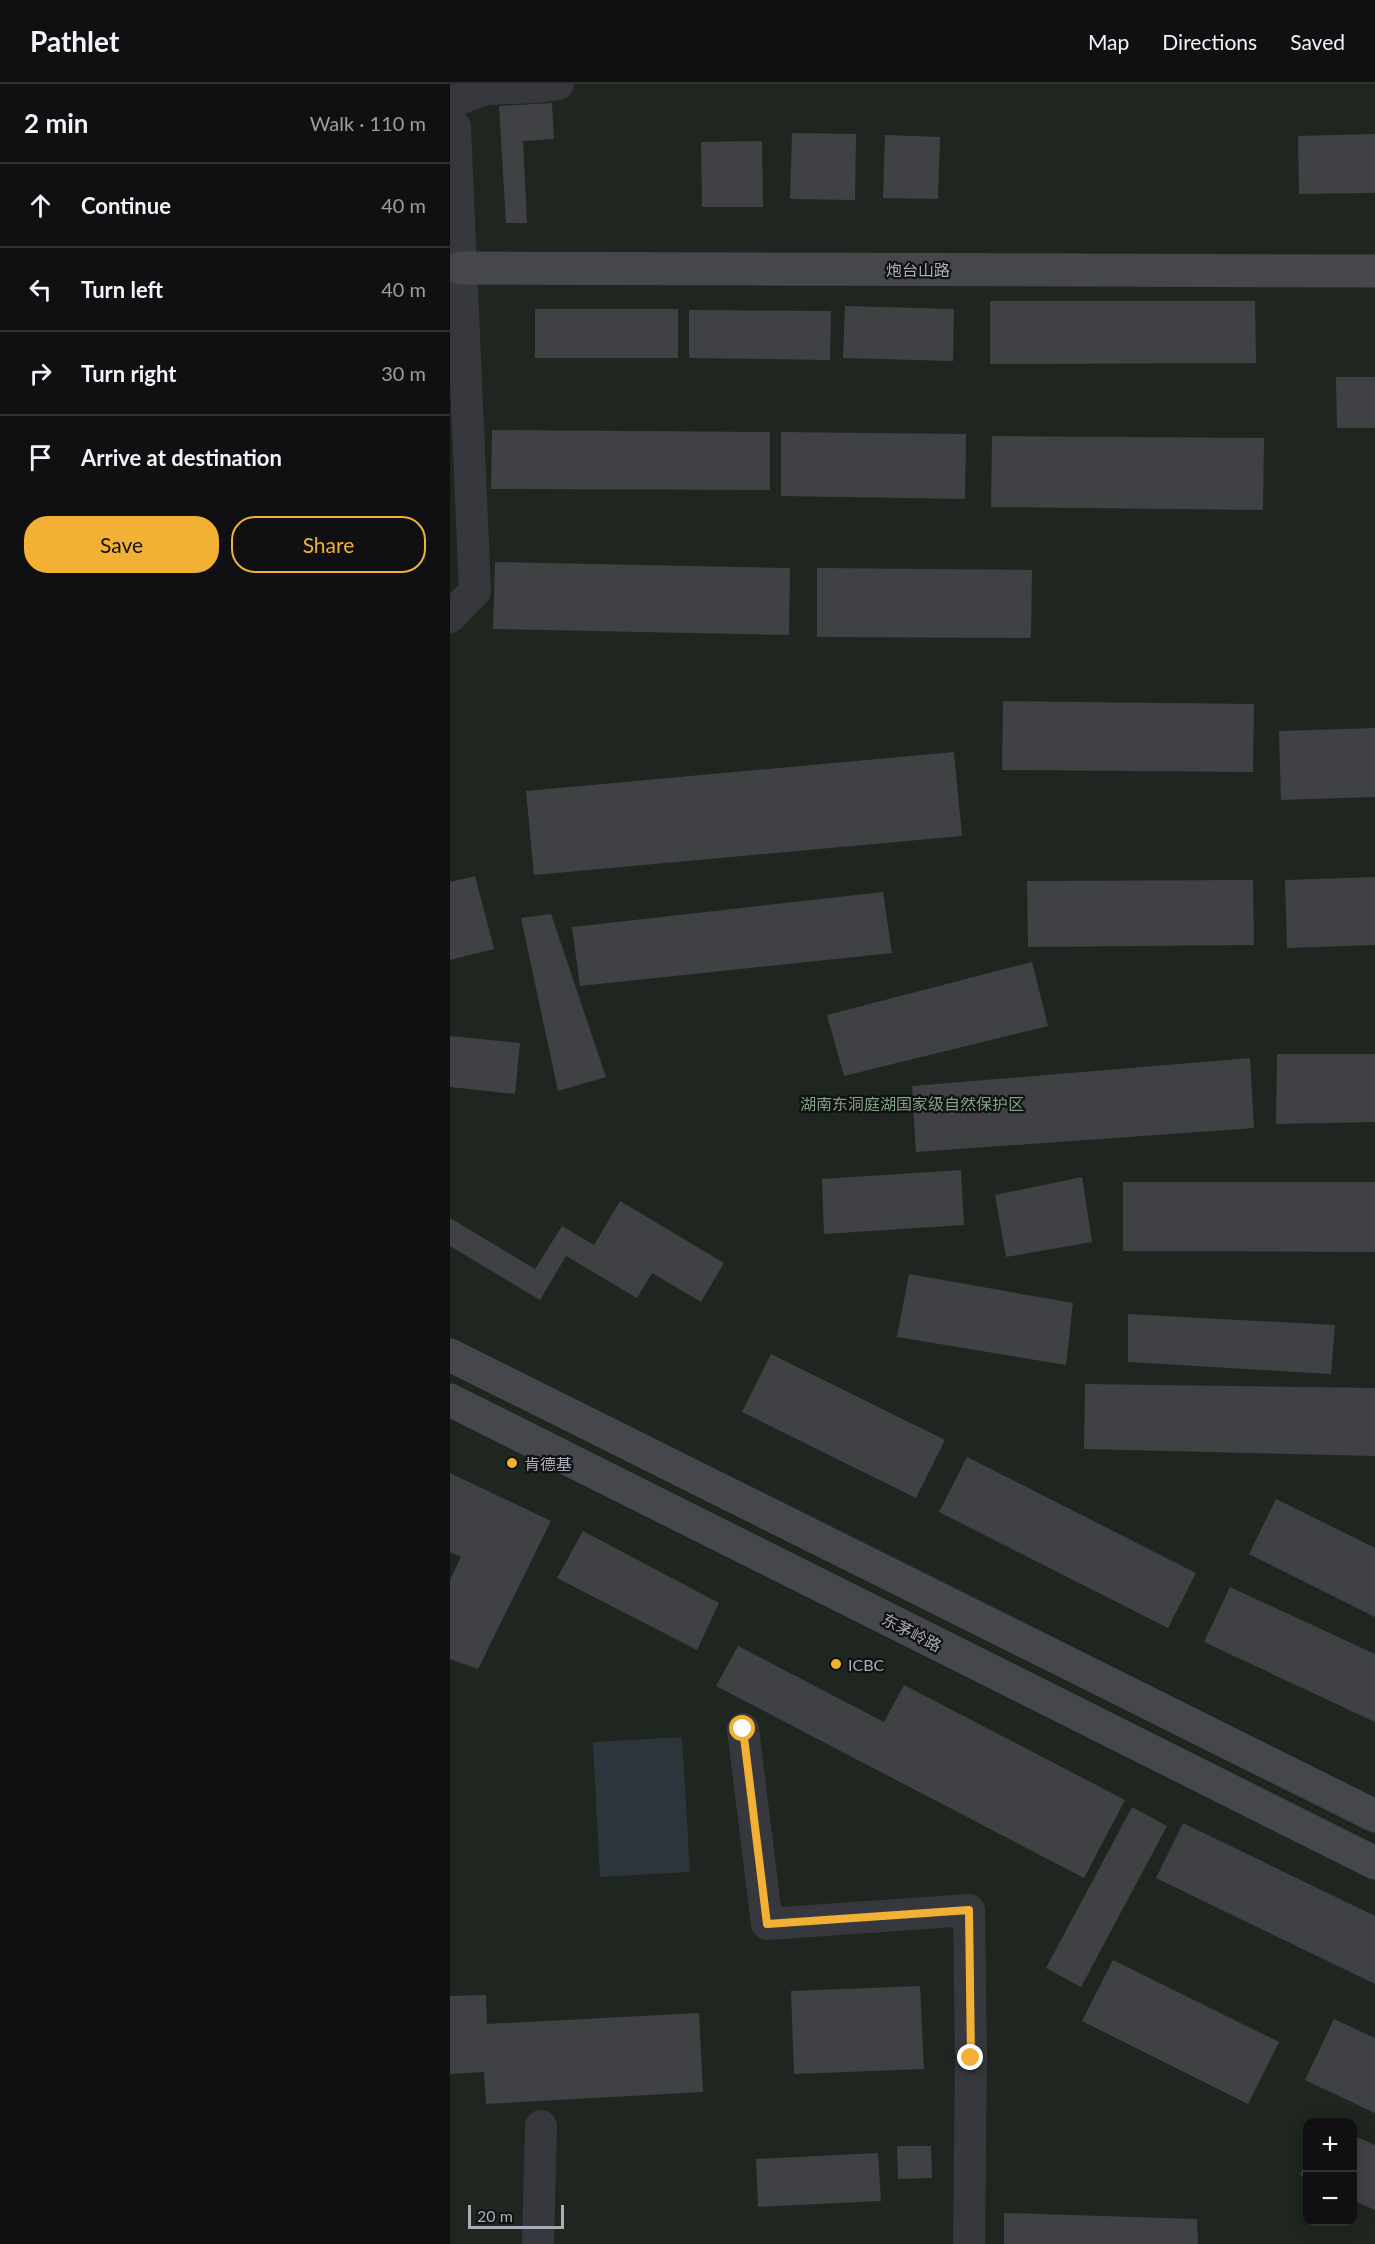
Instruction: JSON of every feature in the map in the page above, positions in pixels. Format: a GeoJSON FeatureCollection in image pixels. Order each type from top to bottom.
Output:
{"type":"FeatureCollection","features":[{"type":"Feature","properties":{"kind":"main road","name":"炮台山路"},"geometry":{"type":"LineString","coordinates":[[461,268],[1375,271]]}},
{"type":"Feature","properties":{"kind":"main road"},"geometry":{"type":"LineString","coordinates":[[450,1355],[1375,1816]]}},
{"type":"Feature","properties":{"kind":"main road","name":"东茅岭路"},"geometry":{"type":"LineString","coordinates":[[450,1400],[1375,1863]]}},
{"type":"Feature","properties":{"kind":"street"},"geometry":{"type":"LineString","coordinates":[[450,102],[486,89],[558,84]]}},
{"type":"Feature","properties":{"kind":"street"},"geometry":{"type":"LineString","coordinates":[[450,121],[455,126],[476,591],[450,617]]}},
{"type":"Feature","properties":{"kind":"street"},"geometry":{"type":"LineString","coordinates":[[743,1729],[767,1924],[969,1910],[971,2058],[969,2244]]}},
{"type":"Feature","properties":{"kind":"street"},"geometry":{"type":"LineString","coordinates":[[538,2244],[541,2126]]}},
{"type":"Feature","properties":{"kind":"green space","name":"湖南东洞庭湖国家级自然保护区"},"geometry":{"type":"Polygon","coordinates":[[[450,84],[1375,84],[1375,2244],[450,2244],[450,84]]]}},
{"type":"Feature","properties":{"kind":"shaded area"},"geometry":{"type":"Polygon","coordinates":[[[682,1737],[690,1872],[600,1877],[593,1742],[682,1737]]]}},
{"type":"Feature","properties":{"kind":"building"},"geometry":{"type":"Polygon","coordinates":[[[552,103],[554,139],[523,141],[527,223],[506,223],[499,106],[552,103]]]}},
{"type":"Feature","properties":{"kind":"building"},"geometry":{"type":"Polygon","coordinates":[[[792,133],[856,134],[855,200],[790,199],[792,133]]]}},
{"type":"Feature","properties":{"kind":"building"},"geometry":{"type":"Polygon","coordinates":[[[1375,134],[1375,193],[1299,194],[1298,136],[1375,134]]]}},
{"type":"Feature","properties":{"kind":"building"},"geometry":{"type":"Polygon","coordinates":[[[885,135],[940,137],[938,199],[883,198],[885,135]]]}},
{"type":"Feature","properties":{"kind":"building"},"geometry":{"type":"Polygon","coordinates":[[[762,141],[763,207],[702,207],[701,142],[762,141]]]}},
{"type":"Feature","properties":{"kind":"building"},"geometry":{"type":"Polygon","coordinates":[[[990,301],[1255,301],[1256,363],[990,364],[990,301]]]}},
{"type":"Feature","properties":{"kind":"building"},"geometry":{"type":"Polygon","coordinates":[[[845,306],[954,309],[953,361],[843,358],[845,306]]]}},
{"type":"Feature","properties":{"kind":"building"},"geometry":{"type":"Polygon","coordinates":[[[535,309],[678,309],[678,358],[535,358],[535,309]]]}},
{"type":"Feature","properties":{"kind":"building"},"geometry":{"type":"Polygon","coordinates":[[[689,310],[831,311],[830,360],[689,358],[689,310]]]}},
{"type":"Feature","properties":{"kind":"building"},"geometry":{"type":"Polygon","coordinates":[[[1336,377],[1375,377],[1375,428],[1337,428],[1336,377]]]}},
{"type":"Feature","properties":{"kind":"building"},"geometry":{"type":"Polygon","coordinates":[[[492,430],[770,432],[770,490],[491,489],[492,430]]]}},
{"type":"Feature","properties":{"kind":"building"},"geometry":{"type":"Polygon","coordinates":[[[781,432],[966,434],[965,499],[781,496],[781,432]]]}},
{"type":"Feature","properties":{"kind":"building"},"geometry":{"type":"Polygon","coordinates":[[[992,436],[1264,438],[1263,510],[991,507],[992,436]]]}},
{"type":"Feature","properties":{"kind":"building"},"geometry":{"type":"Polygon","coordinates":[[[495,562],[790,568],[789,635],[493,629],[495,562]]]}},
{"type":"Feature","properties":{"kind":"building"},"geometry":{"type":"Polygon","coordinates":[[[817,568],[1032,570],[1031,638],[817,637],[817,568]]]}},
{"type":"Feature","properties":{"kind":"building"},"geometry":{"type":"Polygon","coordinates":[[[1003,701],[1254,704],[1253,772],[1002,770],[1003,701]]]}},
{"type":"Feature","properties":{"kind":"building"},"geometry":{"type":"Polygon","coordinates":[[[1375,728],[1375,797],[1281,800],[1279,731],[1375,728]]]}},
{"type":"Feature","properties":{"kind":"building"},"geometry":{"type":"Polygon","coordinates":[[[954,752],[962,836],[534,875],[526,791],[954,752]]]}},
{"type":"Feature","properties":{"kind":"building"},"geometry":{"type":"Polygon","coordinates":[[[475,876],[494,949],[450,960],[450,882],[475,876]]]}},
{"type":"Feature","properties":{"kind":"building"},"geometry":{"type":"Polygon","coordinates":[[[1375,877],[1375,945],[1287,948],[1285,880],[1375,877]]]}},
{"type":"Feature","properties":{"kind":"building"},"geometry":{"type":"Polygon","coordinates":[[[1253,880],[1254,945],[1028,947],[1027,881],[1253,880]]]}},
{"type":"Feature","properties":{"kind":"building"},"geometry":{"type":"Polygon","coordinates":[[[883,892],[892,953],[580,986],[572,927],[883,892]]]}},
{"type":"Feature","properties":{"kind":"building"},"geometry":{"type":"Polygon","coordinates":[[[551,914],[606,1077],[558,1091],[521,918],[551,914]]]}},
{"type":"Feature","properties":{"kind":"building"},"geometry":{"type":"Polygon","coordinates":[[[1032,962],[1048,1026],[844,1076],[827,1015],[1032,962]]]}},
{"type":"Feature","properties":{"kind":"building"},"geometry":{"type":"Polygon","coordinates":[[[450,1036],[520,1043],[515,1094],[450,1087],[450,1036]]]}},
{"type":"Feature","properties":{"kind":"building"},"geometry":{"type":"Polygon","coordinates":[[[1277,1054],[1375,1054],[1375,1122],[1276,1124],[1277,1054]]]}},
{"type":"Feature","properties":{"kind":"building"},"geometry":{"type":"Polygon","coordinates":[[[1250,1058],[1254,1128],[916,1152],[912,1086],[1250,1058]]]}},
{"type":"Feature","properties":{"kind":"building"},"geometry":{"type":"Polygon","coordinates":[[[961,1170],[964,1225],[824,1234],[822,1179],[961,1170]]]}},
{"type":"Feature","properties":{"kind":"building"},"geometry":{"type":"Polygon","coordinates":[[[1082,1177],[1092,1242],[1006,1257],[995,1195],[1082,1177]]]}},
{"type":"Feature","properties":{"kind":"building"},"geometry":{"type":"Polygon","coordinates":[[[1123,1182],[1375,1182],[1375,1252],[1123,1251],[1123,1182]]]}},
{"type":"Feature","properties":{"kind":"building"},"geometry":{"type":"Polygon","coordinates":[[[620,1201],[724,1263],[701,1302],[652,1273],[637,1298],[566,1256],[540,1300],[450,1246],[450,1218],[535,1269],[562,1226],[594,1245],[620,1201]]]}},
{"type":"Feature","properties":{"kind":"building"},"geometry":{"type":"Polygon","coordinates":[[[909,1274],[1073,1303],[1066,1365],[897,1337],[909,1274]]]}},
{"type":"Feature","properties":{"kind":"building"},"geometry":{"type":"Polygon","coordinates":[[[1128,1314],[1335,1325],[1331,1374],[1128,1362],[1128,1314]]]}},
{"type":"Feature","properties":{"kind":"building"},"geometry":{"type":"Polygon","coordinates":[[[771,1354],[945,1440],[916,1498],[742,1412],[771,1354]]]}},
{"type":"Feature","properties":{"kind":"building"},"geometry":{"type":"Polygon","coordinates":[[[1085,1384],[1375,1388],[1375,1456],[1084,1449],[1085,1384]]]}},
{"type":"Feature","properties":{"kind":"building"},"geometry":{"type":"Polygon","coordinates":[[[967,1457],[1196,1573],[1168,1628],[939,1512],[967,1457]]]}},
{"type":"Feature","properties":{"kind":"building"},"geometry":{"type":"Polygon","coordinates":[[[450,1473],[551,1521],[478,1669],[450,1659],[450,1580],[461,1557],[450,1552],[450,1473]]]}},
{"type":"Feature","properties":{"kind":"building"},"geometry":{"type":"Polygon","coordinates":[[[1276,1499],[1375,1548],[1375,1617],[1249,1554],[1276,1499]]]}},
{"type":"Feature","properties":{"kind":"building"},"geometry":{"type":"Polygon","coordinates":[[[583,1531],[719,1603],[697,1650],[557,1578],[583,1531]]]}},
{"type":"Feature","properties":{"kind":"building"},"geometry":{"type":"Polygon","coordinates":[[[1230,1587],[1375,1654],[1375,1722],[1204,1642],[1230,1587]]]}},
{"type":"Feature","properties":{"kind":"building"},"geometry":{"type":"Polygon","coordinates":[[[738,1646],[884,1722],[904,1685],[1125,1800],[1084,1878],[716,1686],[738,1646]]]}},
{"type":"Feature","properties":{"kind":"building"},"geometry":{"type":"Polygon","coordinates":[[[1132,1807],[1167,1826],[1081,1987],[1046,1968],[1132,1807]]]}},
{"type":"Feature","properties":{"kind":"building"},"geometry":{"type":"Polygon","coordinates":[[[1183,1823],[1375,1916],[1375,1984],[1156,1878],[1183,1823]]]}},
{"type":"Feature","properties":{"kind":"building"},"geometry":{"type":"Polygon","coordinates":[[[1113,1960],[1279,2042],[1248,2104],[1082,2021],[1113,1960]]]}},
{"type":"Feature","properties":{"kind":"building"},"geometry":{"type":"Polygon","coordinates":[[[920,1986],[924,2069],[794,2074],[791,1991],[920,1986]]]}},
{"type":"Feature","properties":{"kind":"building"},"geometry":{"type":"Polygon","coordinates":[[[486,1995],[487,2024],[699,2013],[703,2092],[486,2104],[484,2072],[450,2074],[450,1996],[486,1995]]]}},
{"type":"Feature","properties":{"kind":"building"},"geometry":{"type":"Polygon","coordinates":[[[1334,2019],[1375,2038],[1375,2113],[1305,2080],[1334,2019]]]}},
{"type":"Feature","properties":{"kind":"building"},"geometry":{"type":"Polygon","coordinates":[[[1357,2137],[1375,2145],[1375,2210],[1357,2202],[1357,2137]]]}},
{"type":"Feature","properties":{"kind":"building"},"geometry":{"type":"Polygon","coordinates":[[[897,2146],[931,2146],[932,2178],[898,2179],[897,2146]]]}},
{"type":"Feature","properties":{"kind":"building"},"geometry":{"type":"Polygon","coordinates":[[[878,2153],[881,2201],[758,2207],[756,2159],[878,2153]]]}},
{"type":"Feature","properties":{"kind":"building"},"geometry":{"type":"Polygon","coordinates":[[[1004,2213],[1197,2219],[1198,2244],[1004,2244],[1004,2213]]]}},
{"type":"Feature","properties":{"kind":"place","name":"肯德基"},"geometry":{"type":"Point","coordinates":[512,1463]}},
{"type":"Feature","properties":{"kind":"place","name":"ICBC"},"geometry":{"type":"Point","coordinates":[836,1664]}},
{"type":"Feature","properties":{"kind":"route"},"geometry":{"type":"LineString","coordinates":[[743,1729],[767,1924],[969,1910],[971,2058]]}}]}
